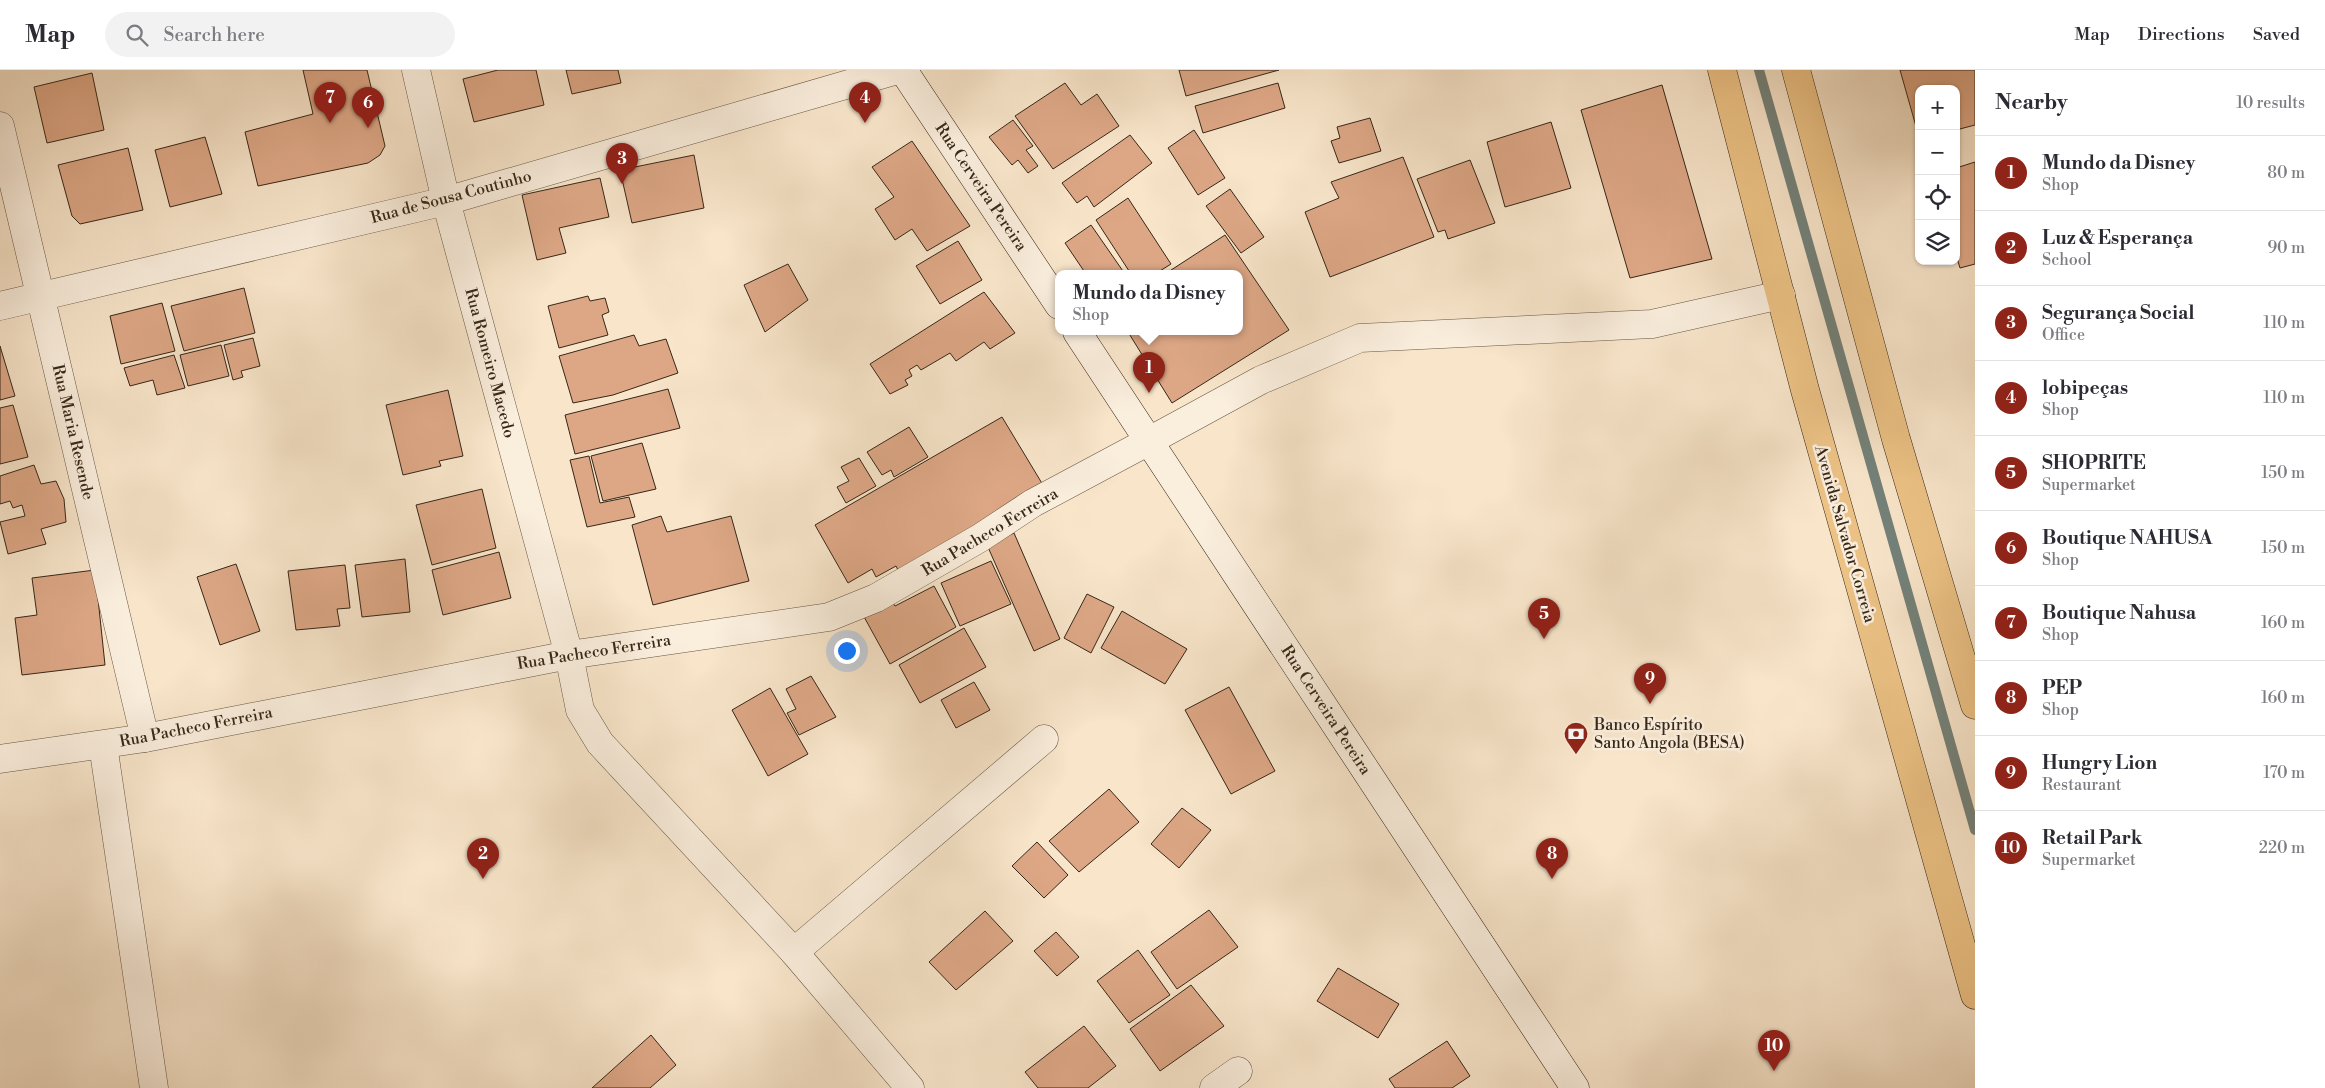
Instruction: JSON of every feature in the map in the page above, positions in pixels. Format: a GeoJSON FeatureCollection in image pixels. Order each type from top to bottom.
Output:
{"type":"FeatureCollection","features":[{"type":"Feature","properties":{"kind":"main road","name":"Avenida Salvador Correia"},"geometry":{"type":"LineString","coordinates":[[1722,70],[1808,400],[1975,996]]}},
{"type":"Feature","properties":{"kind":"main road"},"geometry":{"type":"LineString","coordinates":[[1796,70],[1896,439],[1975,705]]}},
{"type":"Feature","properties":{"kind":"street","name":"Rua Romeiro Macedo"},"geometry":{"type":"LineString","coordinates":[[416,70],[446,201],[568,655],[580,710],[600,743],[794,952],[910,1088]]}},
{"type":"Feature","properties":{"kind":"street","name":"Rua de Sousa Coutinho"},"geometry":{"type":"LineString","coordinates":[[0,306],[446,201],[897,70]]}},
{"type":"Feature","properties":{"kind":"street","name":"Rua Cerveira Pereira"},"geometry":{"type":"LineString","coordinates":[[904,70],[1055,299]]}},
{"type":"Feature","properties":{"kind":"street","name":"Rua Maria Resende"},"geometry":{"type":"LineString","coordinates":[[0,126],[145,738]]}},
{"type":"Feature","properties":{"kind":"street","name":"Rua Pacheco Ferreira"},"geometry":{"type":"LineString","coordinates":[[0,759],[145,738],[568,655],[829,617],[876,598],[980,538],[1033,503],[1261,380],[1360,338],[1652,324],[1781,295]]}},
{"type":"Feature","properties":{"kind":"street","name":"Rua Cerveira Pereira"},"geometry":{"type":"LineString","coordinates":[[1079,335],[1575,1088]]}},
{"type":"Feature","properties":{"kind":"street"},"geometry":{"type":"LineString","coordinates":[[794,952],[1044,739]]}},
{"type":"Feature","properties":{"kind":"street"},"geometry":{"type":"LineString","coordinates":[[103,745],[154,1088]]}},
{"type":"Feature","properties":{"kind":"street"},"geometry":{"type":"LineString","coordinates":[[1214,1088],[1238,1070]]}},
{"type":"Feature","properties":{"kind":"building"},"geometry":{"type":"Polygon","coordinates":[[[303,70],[367,70],[385,146],[380,155],[368,163],[258,186],[245,132],[313,114],[303,70]]]}},
{"type":"Feature","properties":{"kind":"building"},"geometry":{"type":"Polygon","coordinates":[[[498,70],[536,70],[544,105],[474,122],[463,79],[498,70]]]}},
{"type":"Feature","properties":{"kind":"building"},"geometry":{"type":"Polygon","coordinates":[[[566,70],[618,70],[621,83],[572,94],[566,70]]]}},
{"type":"Feature","properties":{"kind":"building"},"geometry":{"type":"Polygon","coordinates":[[[1179,70],[1279,70],[1186,96],[1179,70]]]}},
{"type":"Feature","properties":{"kind":"building"},"geometry":{"type":"Polygon","coordinates":[[[1900,70],[1975,70],[1975,125],[1960,129],[1960,85],[1915,85],[1915,123],[1900,70]]]}},
{"type":"Feature","properties":{"kind":"building"},"geometry":{"type":"Polygon","coordinates":[[[92,73],[104,130],[47,143],[34,87],[92,73]]]}},
{"type":"Feature","properties":{"kind":"building"},"geometry":{"type":"Polygon","coordinates":[[[1065,83],[1081,105],[1097,94],[1119,126],[1053,169],[1015,116],[1065,83]]]}},
{"type":"Feature","properties":{"kind":"building"},"geometry":{"type":"Polygon","coordinates":[[[1278,83],[1285,108],[1203,133],[1195,106],[1278,83]]]}},
{"type":"Feature","properties":{"kind":"building"},"geometry":{"type":"Polygon","coordinates":[[[1662,85],[1712,259],[1630,278],[1581,110],[1662,85]]]}},
{"type":"Feature","properties":{"kind":"building"},"geometry":{"type":"Polygon","coordinates":[[[1370,118],[1381,151],[1339,163],[1331,141],[1340,138],[1337,127],[1370,118]]]}},
{"type":"Feature","properties":{"kind":"building"},"geometry":{"type":"Polygon","coordinates":[[[1013,120],[1033,146],[1026,150],[1038,166],[1028,173],[1018,160],[1012,165],[989,137],[1013,120]]]}},
{"type":"Feature","properties":{"kind":"building"},"geometry":{"type":"Polygon","coordinates":[[[1551,122],[1571,188],[1505,207],[1487,142],[1551,122]]]}},
{"type":"Feature","properties":{"kind":"building"},"geometry":{"type":"Polygon","coordinates":[[[1194,130],[1225,178],[1198,195],[1168,148],[1194,130]]]}},
{"type":"Feature","properties":{"kind":"building"},"geometry":{"type":"Polygon","coordinates":[[[1130,135],[1152,163],[1094,207],[1087,196],[1077,203],[1062,183],[1130,135]]]}},
{"type":"Feature","properties":{"kind":"building"},"geometry":{"type":"Polygon","coordinates":[[[205,137],[222,194],[170,207],[155,150],[205,137]]]}},
{"type":"Feature","properties":{"kind":"building"},"geometry":{"type":"Polygon","coordinates":[[[912,141],[970,226],[927,251],[912,229],[895,240],[875,209],[894,197],[872,167],[912,141]]]}},
{"type":"Feature","properties":{"kind":"building"},"geometry":{"type":"Polygon","coordinates":[[[128,148],[143,210],[80,224],[72,216],[58,165],[128,148]]]}},
{"type":"Feature","properties":{"kind":"building"},"geometry":{"type":"Polygon","coordinates":[[[694,155],[704,208],[632,223],[620,170],[694,155]]]}},
{"type":"Feature","properties":{"kind":"building"},"geometry":{"type":"Polygon","coordinates":[[[1403,157],[1434,237],[1330,277],[1305,212],[1339,198],[1331,182],[1403,157]]]}},
{"type":"Feature","properties":{"kind":"building"},"geometry":{"type":"Polygon","coordinates":[[[1470,160],[1495,223],[1448,239],[1445,230],[1438,232],[1417,179],[1470,160]]]}},
{"type":"Feature","properties":{"kind":"building"},"geometry":{"type":"Polygon","coordinates":[[[1975,162],[1975,264],[1960,268],[1959,265],[1960,167],[1975,162]]]}},
{"type":"Feature","properties":{"kind":"building"},"geometry":{"type":"Polygon","coordinates":[[[600,178],[609,217],[559,228],[566,253],[537,260],[522,195],[600,178]]]}},
{"type":"Feature","properties":{"kind":"building"},"geometry":{"type":"Polygon","coordinates":[[[1230,189],[1264,237],[1241,253],[1206,206],[1230,189]]]}},
{"type":"Feature","properties":{"kind":"building"},"geometry":{"type":"Polygon","coordinates":[[[1128,198],[1171,264],[1161,270],[1128,270],[1096,220],[1128,198]]]}},
{"type":"Feature","properties":{"kind":"building"},"geometry":{"type":"Polygon","coordinates":[[[1091,225],[1122,270],[1083,270],[1065,243],[1091,225]]]}},
{"type":"Feature","properties":{"kind":"building"},"geometry":{"type":"Polygon","coordinates":[[[1225,235],[1289,330],[1172,403],[1130,335],[1243,335],[1243,270],[1171,270],[1225,235]]]}},
{"type":"Feature","properties":{"kind":"building"},"geometry":{"type":"Polygon","coordinates":[[[958,241],[982,280],[940,304],[916,266],[958,241]]]}},
{"type":"Feature","properties":{"kind":"building"},"geometry":{"type":"Polygon","coordinates":[[[788,264],[808,300],[765,332],[744,285],[788,264]]]}},
{"type":"Feature","properties":{"kind":"building"},"geometry":{"type":"Polygon","coordinates":[[[244,288],[255,333],[184,351],[171,306],[244,288]]]}},
{"type":"Feature","properties":{"kind":"building"},"geometry":{"type":"Polygon","coordinates":[[[984,292],[1015,333],[990,349],[984,342],[956,361],[950,353],[921,370],[917,365],[909,370],[912,376],[905,380],[908,385],[890,394],[870,364],[984,292]]]}},
{"type":"Feature","properties":{"kind":"building"},"geometry":{"type":"Polygon","coordinates":[[[588,296],[590,301],[605,298],[609,312],[602,315],[608,335],[559,348],[548,306],[588,296]]]}},
{"type":"Feature","properties":{"kind":"building"},"geometry":{"type":"Polygon","coordinates":[[[162,303],[175,351],[121,364],[110,316],[162,303]]]}},
{"type":"Feature","properties":{"kind":"building"},"geometry":{"type":"Polygon","coordinates":[[[634,335],[639,346],[666,339],[678,373],[613,395],[573,403],[559,356],[634,335]]]}},
{"type":"Feature","properties":{"kind":"building"},"geometry":{"type":"Polygon","coordinates":[[[253,338],[260,366],[241,371],[243,377],[233,380],[224,345],[253,338]]]}},
{"type":"Feature","properties":{"kind":"building"},"geometry":{"type":"Polygon","coordinates":[[[221,345],[229,376],[188,386],[180,355],[221,345]]]}},
{"type":"Feature","properties":{"kind":"building"},"geometry":{"type":"Polygon","coordinates":[[[0,346],[15,396],[0,400],[0,346]]]}},
{"type":"Feature","properties":{"kind":"building"},"geometry":{"type":"Polygon","coordinates":[[[174,355],[185,388],[157,395],[153,380],[130,386],[124,368],[174,355]]]}},
{"type":"Feature","properties":{"kind":"building"},"geometry":{"type":"Polygon","coordinates":[[[668,389],[680,428],[575,454],[565,415],[668,389]]]}},
{"type":"Feature","properties":{"kind":"building"},"geometry":{"type":"Polygon","coordinates":[[[448,390],[463,456],[439,461],[441,466],[403,475],[386,405],[448,390]]]}},
{"type":"Feature","properties":{"kind":"building"},"geometry":{"type":"Polygon","coordinates":[[[13,405],[28,457],[0,464],[0,408],[13,405]]]}},
{"type":"Feature","properties":{"kind":"building"},"geometry":{"type":"Polygon","coordinates":[[[1002,417],[1043,485],[899,572],[896,566],[876,577],[872,569],[848,583],[815,525],[1002,417]]]}},
{"type":"Feature","properties":{"kind":"building"},"geometry":{"type":"Polygon","coordinates":[[[909,427],[928,457],[894,477],[891,470],[882,475],[867,452],[909,427]]]}},
{"type":"Feature","properties":{"kind":"building"},"geometry":{"type":"Polygon","coordinates":[[[642,443],[656,489],[603,501],[591,456],[642,443]]]}},
{"type":"Feature","properties":{"kind":"building"},"geometry":{"type":"Polygon","coordinates":[[[589,456],[600,503],[629,497],[635,517],[587,527],[570,460],[589,456]]]}},
{"type":"Feature","properties":{"kind":"building"},"geometry":{"type":"Polygon","coordinates":[[[859,458],[876,486],[846,503],[837,487],[849,481],[841,467],[859,458]]]}},
{"type":"Feature","properties":{"kind":"building"},"geometry":{"type":"Polygon","coordinates":[[[34,465],[41,484],[56,481],[64,499],[66,522],[41,529],[46,544],[8,554],[0,522],[25,516],[22,505],[13,508],[10,501],[0,504],[0,476],[34,465]]]}},
{"type":"Feature","properties":{"kind":"building"},"geometry":{"type":"Polygon","coordinates":[[[482,489],[496,548],[432,565],[416,505],[482,489]]]}},
{"type":"Feature","properties":{"kind":"building"},"geometry":{"type":"Polygon","coordinates":[[[661,516],[667,532],[731,516],[749,581],[653,605],[632,525],[661,516]]]}},
{"type":"Feature","properties":{"kind":"building"},"geometry":{"type":"Polygon","coordinates":[[[1014,533],[1060,639],[1034,651],[987,545],[1014,533]]]}},
{"type":"Feature","properties":{"kind":"building"},"geometry":{"type":"Polygon","coordinates":[[[499,552],[511,598],[443,615],[432,570],[499,552]]]}},
{"type":"Feature","properties":{"kind":"building"},"geometry":{"type":"Polygon","coordinates":[[[405,559],[410,612],[362,617],[355,565],[405,559]]]}},
{"type":"Feature","properties":{"kind":"building"},"geometry":{"type":"Polygon","coordinates":[[[991,561],[1011,604],[960,626],[941,583],[991,561]]]}},
{"type":"Feature","properties":{"kind":"building"},"geometry":{"type":"Polygon","coordinates":[[[236,564],[260,631],[220,645],[197,577],[236,564]]]}},
{"type":"Feature","properties":{"kind":"building"},"geometry":{"type":"Polygon","coordinates":[[[345,565],[350,608],[337,609],[340,626],[296,630],[288,571],[345,565]]]}},
{"type":"Feature","properties":{"kind":"building"},"geometry":{"type":"Polygon","coordinates":[[[95,570],[105,665],[22,675],[15,618],[37,615],[32,578],[95,570]]]}},
{"type":"Feature","properties":{"kind":"building"},"geometry":{"type":"Polygon","coordinates":[[[934,586],[956,627],[890,664],[863,615],[890,599],[895,606],[934,586]]]}},
{"type":"Feature","properties":{"kind":"building"},"geometry":{"type":"Polygon","coordinates":[[[1087,594],[1114,607],[1091,653],[1064,638],[1087,594]]]}},
{"type":"Feature","properties":{"kind":"building"},"geometry":{"type":"Polygon","coordinates":[[[1122,611],[1187,649],[1165,684],[1101,648],[1122,611]]]}},
{"type":"Feature","properties":{"kind":"building"},"geometry":{"type":"Polygon","coordinates":[[[964,628],[986,667],[920,703],[899,665],[964,628]]]}},
{"type":"Feature","properties":{"kind":"building"},"geometry":{"type":"Polygon","coordinates":[[[811,676],[836,717],[799,735],[787,713],[796,709],[786,689],[811,676]]]}},
{"type":"Feature","properties":{"kind":"building"},"geometry":{"type":"Polygon","coordinates":[[[974,682],[990,710],[956,728],[941,700],[974,682]]]}},
{"type":"Feature","properties":{"kind":"building"},"geometry":{"type":"Polygon","coordinates":[[[1229,687],[1275,771],[1231,794],[1185,710],[1229,687]]]}},
{"type":"Feature","properties":{"kind":"building"},"geometry":{"type":"Polygon","coordinates":[[[770,688],[808,754],[768,776],[732,710],[770,688]]]}},
{"type":"Feature","properties":{"kind":"building"},"geometry":{"type":"Polygon","coordinates":[[[1109,789],[1139,822],[1079,872],[1049,841],[1109,789]]]}},
{"type":"Feature","properties":{"kind":"building"},"geometry":{"type":"Polygon","coordinates":[[[1182,808],[1211,830],[1179,868],[1151,844],[1182,808]]]}},
{"type":"Feature","properties":{"kind":"building"},"geometry":{"type":"Polygon","coordinates":[[[1037,842],[1068,875],[1044,898],[1012,866],[1037,842]]]}},
{"type":"Feature","properties":{"kind":"building"},"geometry":{"type":"Polygon","coordinates":[[[1209,910],[1238,947],[1177,989],[1151,952],[1209,910]]]}},
{"type":"Feature","properties":{"kind":"building"},"geometry":{"type":"Polygon","coordinates":[[[985,911],[1013,941],[956,990],[929,962],[985,911]]]}},
{"type":"Feature","properties":{"kind":"building"},"geometry":{"type":"Polygon","coordinates":[[[1056,932],[1079,957],[1057,976],[1034,951],[1056,932]]]}},
{"type":"Feature","properties":{"kind":"building"},"geometry":{"type":"Polygon","coordinates":[[[1138,950],[1170,995],[1129,1023],[1097,981],[1138,950]]]}},
{"type":"Feature","properties":{"kind":"building"},"geometry":{"type":"Polygon","coordinates":[[[1338,968],[1399,1004],[1378,1038],[1317,1001],[1338,968]]]}},
{"type":"Feature","properties":{"kind":"building"},"geometry":{"type":"Polygon","coordinates":[[[1191,985],[1224,1026],[1160,1071],[1130,1029],[1191,985]]]}},
{"type":"Feature","properties":{"kind":"building"},"geometry":{"type":"Polygon","coordinates":[[[1084,1026],[1116,1066],[1088,1088],[1038,1088],[1025,1072],[1084,1026]]]}},
{"type":"Feature","properties":{"kind":"building"},"geometry":{"type":"Polygon","coordinates":[[[651,1035],[676,1065],[650,1088],[592,1088],[651,1035]]]}},
{"type":"Feature","properties":{"kind":"building"},"geometry":{"type":"Polygon","coordinates":[[[1447,1041],[1470,1076],[1452,1088],[1395,1088],[1389,1079],[1447,1041]]]}},
{"type":"Feature","properties":{"kind":"waterway"},"geometry":{"type":"LineString","coordinates":[[1759,70],[1975,830]]}},
{"type":"Feature","properties":{"kind":"place","name":"Boutique Nahusa"},"geometry":{"type":"Point","coordinates":[330,123]}},
{"type":"Feature","properties":{"kind":"place","name":"lobipeças"},"geometry":{"type":"Point","coordinates":[865,123]}},
{"type":"Feature","properties":{"kind":"place","name":"Boutique NAHUSA"},"geometry":{"type":"Point","coordinates":[368,128]}},
{"type":"Feature","properties":{"kind":"place","name":"Segurança Social"},"geometry":{"type":"Point","coordinates":[622,184]}},
{"type":"Feature","properties":{"kind":"place","name":"Mundo da Disney"},"geometry":{"type":"Point","coordinates":[1149,393]}},
{"type":"Feature","properties":{"kind":"place","name":"SHOPRITE"},"geometry":{"type":"Point","coordinates":[1544,639]}},
{"type":"Feature","properties":{"kind":"place","name":"Hungry Lion"},"geometry":{"type":"Point","coordinates":[1650,704]}},
{"type":"Feature","properties":{"kind":"place","name":"Banco Espírito Santo Angola (BESA)"},"geometry":{"type":"Point","coordinates":[1576,755]}},
{"type":"Feature","properties":{"kind":"place","name":"Luz & Esperança"},"geometry":{"type":"Point","coordinates":[483,879]}},
{"type":"Feature","properties":{"kind":"place","name":"PEP"},"geometry":{"type":"Point","coordinates":[1552,879]}},
{"type":"Feature","properties":{"kind":"place","name":"Retail Park"},"geometry":{"type":"Point","coordinates":[1774,1071]}}]}
